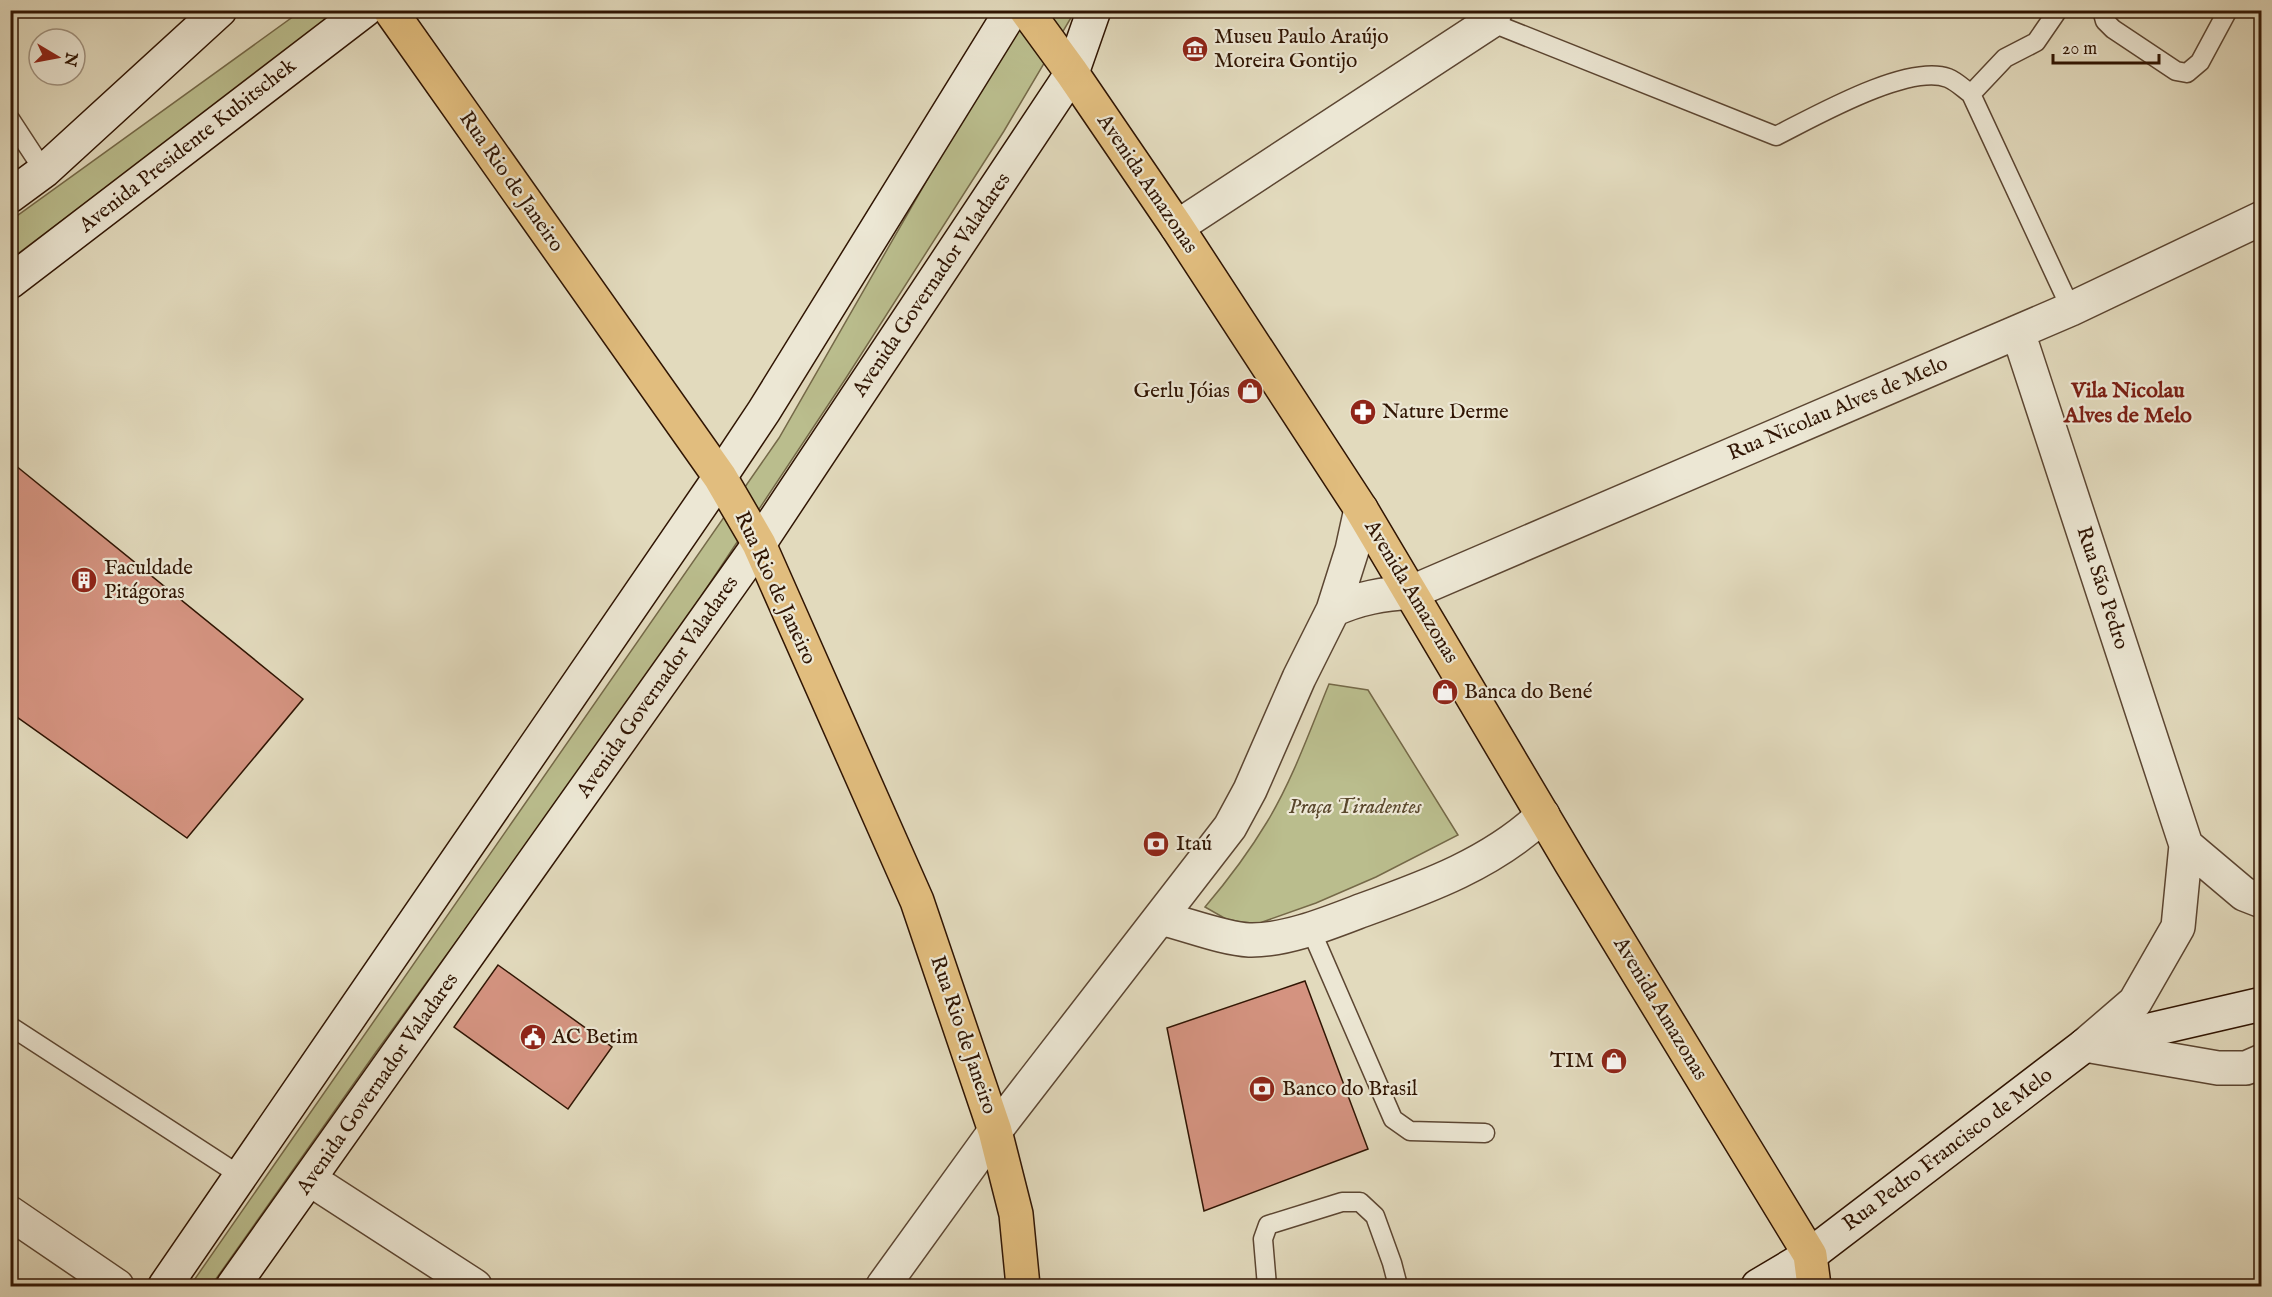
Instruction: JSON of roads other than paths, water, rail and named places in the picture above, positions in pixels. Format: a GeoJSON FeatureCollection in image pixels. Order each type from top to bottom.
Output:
{"type":"FeatureCollection","features":[{"type":"Feature","properties":{"kind":"main road","name":"Rua Rio de Janeiro"},"geometry":{"type":"LineString","coordinates":[[390,10],[720,477],[759,544],[916,901],[995,1131],[1016,1214],[1023,1287]]}},
{"type":"Feature","properties":{"kind":"main road","name":"Avenida Amazonas"},"geometry":{"type":"LineString","coordinates":[[1026,10],[1177,227],[1362,509],[1543,815],[1810,1255],[1814,1287]]}},
{"type":"Feature","properties":{"kind":"street"},"geometry":{"type":"LineString","coordinates":[[10,196],[44,171],[220,10]]}},
{"type":"Feature","properties":{"kind":"street","name":"Avenida Presidente Kubitschek"},"geometry":{"type":"LineString","coordinates":[[10,282],[365,10]]}},
{"type":"Feature","properties":{"kind":"street"},"geometry":{"type":"LineString","coordinates":[[165,1287],[764,411],[1012,10]]}},
{"type":"Feature","properties":{"kind":"street","name":"Avenida Governador Valadares"},"geometry":{"type":"LineString","coordinates":[[233,1287],[759,544],[1072,73],[1094,10]]}},
{"type":"Feature","properties":{"kind":"street"},"geometry":{"type":"LineString","coordinates":[[1177,227],[1493,16]]}},
{"type":"Feature","properties":{"kind":"street","name":"Rua Nicolau Alves de Melo"},"geometry":{"type":"LineString","coordinates":[[1333,610],[1377,595],[1412,592],[2071,309],[2262,218]]}},
{"type":"Feature","properties":{"kind":"street","name":"Rua São Pedro"},"geometry":{"type":"LineString","coordinates":[[2018,332],[2186,845],[2178,927],[2135,1002],[2085,1045]]}},
{"type":"Feature","properties":{"kind":"street"},"geometry":{"type":"LineString","coordinates":[[883,1287],[995,1131],[1230,827],[1250,790],[1299,678],[1333,610],[1362,509]]}},
{"type":"Feature","properties":{"kind":"street"},"geometry":{"type":"LineString","coordinates":[[1160,918],[1248,940],[1277,938],[1391,901],[1438,881],[1509,843],[1524,833],[1543,815]]}},
{"type":"Feature","properties":{"kind":"street"},"geometry":{"type":"LineString","coordinates":[[2186,845],[2244,894],[2262,902]]}},
{"type":"Feature","properties":{"kind":"street"},"geometry":{"type":"LineString","coordinates":[[2085,1045],[2262,1004]]}},
{"type":"Feature","properties":{"kind":"street"},"geometry":{"type":"LineString","coordinates":[[2085,1045],[2218,1068],[2246,1068],[2262,1061]]}},
{"type":"Feature","properties":{"kind":"street","name":"Rua Pedro Francisco de Melo"},"geometry":{"type":"LineString","coordinates":[[1758,1287],[1810,1255],[2085,1045]]}},
{"type":"Feature","properties":{"kind":"street"},"geometry":{"type":"LineString","coordinates":[[310,1180],[475,1287]]}},
{"type":"Feature","properties":{"kind":"street"},"geometry":{"type":"LineString","coordinates":[[10,1213],[117,1287]]}},
{"type":"Feature","properties":{"kind":"lane"},"geometry":{"type":"LineString","coordinates":[[1971,94],[2004,58],[2036,42],[2058,10]]}},
{"type":"Feature","properties":{"kind":"lane"},"geometry":{"type":"LineString","coordinates":[[2102,10],[2105,21],[2114,29],[2176,71],[2187,73],[2200,62],[2228,10]]}},
{"type":"Feature","properties":{"kind":"lane"},"geometry":{"type":"LineString","coordinates":[[1493,16],[1776,136],[1860,94],[1916,76],[1948,78],[1971,94],[2071,309]]}},
{"type":"Feature","properties":{"kind":"lane"},"geometry":{"type":"LineString","coordinates":[[10,119],[44,171]]}},
{"type":"Feature","properties":{"kind":"lane"},"geometry":{"type":"LineString","coordinates":[[1310,928],[1392,1119],[1410,1131],[1485,1132]]}},
{"type":"Feature","properties":{"kind":"lane"},"geometry":{"type":"LineString","coordinates":[[10,1026],[241,1176]]}},
{"type":"Feature","properties":{"kind":"lane"},"geometry":{"type":"LineString","coordinates":[[1267,1287],[1263,1239],[1268,1225],[1342,1202],[1360,1202],[1375,1216],[1398,1287]]}},
{"type":"Feature","properties":{"kind":"place","name":"Museu Paulo Araújo Moreira Gontijo"},"geometry":{"type":"Point","coordinates":[1195,49]}},
{"type":"Feature","properties":{"kind":"place","name":"Gerlu Jóias"},"geometry":{"type":"Point","coordinates":[1250,391]}},
{"type":"Feature","properties":{"kind":"place","name":"Nature Derme"},"geometry":{"type":"Point","coordinates":[1363,412]}},
{"type":"Feature","properties":{"kind":"place","name":"Faculdade Pitágoras"},"geometry":{"type":"Point","coordinates":[84,580]}},
{"type":"Feature","properties":{"kind":"place","name":"Banca do Bené"},"geometry":{"type":"Point","coordinates":[1445,692]}},
{"type":"Feature","properties":{"kind":"place","name":"Itaú"},"geometry":{"type":"Point","coordinates":[1156,844]}},
{"type":"Feature","properties":{"kind":"place","name":"AC Betim"},"geometry":{"type":"Point","coordinates":[533,1037]}},
{"type":"Feature","properties":{"kind":"place","name":"TIM"},"geometry":{"type":"Point","coordinates":[1614,1061]}},
{"type":"Feature","properties":{"kind":"place","name":"Banco do Brasil"},"geometry":{"type":"Point","coordinates":[1262,1089]}},
{"type":"Feature","properties":{"kind":"district","name":"Vila Nicolau Alves de Melo"},"geometry":{"type":"Point","coordinates":[2128,404]}},
{"type":"Feature","properties":{"kind":"park label","name":"Praça Tiradentes"},"geometry":{"type":"Point","coordinates":[1355,807]}}]}
